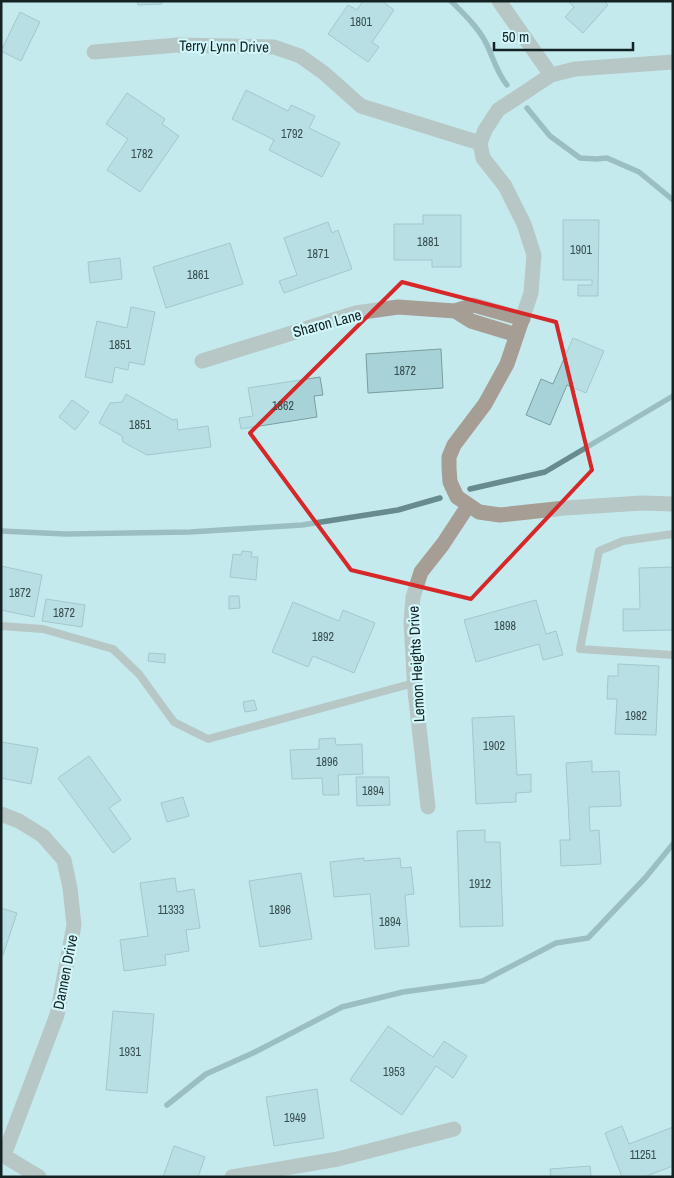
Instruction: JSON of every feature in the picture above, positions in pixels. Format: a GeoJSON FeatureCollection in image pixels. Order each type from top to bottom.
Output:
{"type":"FeatureCollection","features":[{"type":"Feature","properties":{"kind":"street"},"geometry":{"type":"LineString","coordinates":[[499,1],[551,75]]}},
{"type":"Feature","properties":{"kind":"street","name":"Terry Lynn Drive"},"geometry":{"type":"LineString","coordinates":[[94,52],[178,45],[274,47],[300,56],[324,73],[361,106],[480,143]]}},
{"type":"Feature","properties":{"kind":"street"},"geometry":{"type":"LineString","coordinates":[[673,62],[575,70],[551,75],[498,110],[485,130],[480,143],[483,158],[505,186],[524,224],[534,255],[531,293],[506,364],[489,396],[454,445],[450,457],[450,482],[457,497],[479,512],[500,515],[565,508],[642,503],[673,504]]}},
{"type":"Feature","properties":{"kind":"street","name":"Sharon Lane"},"geometry":{"type":"LineString","coordinates":[[202,361],[356,313],[398,306],[455,311],[474,305],[523,320]]}},
{"type":"Feature","properties":{"kind":"street","name":"Sharon Lane"},"geometry":{"type":"LineString","coordinates":[[455,311],[471,321],[517,335]]}},
{"type":"Feature","properties":{"kind":"street","name":"Lemon Heights Drive"},"geometry":{"type":"LineString","coordinates":[[428,808],[414,683],[411,623],[413,597],[421,572],[443,544],[468,506]]}},
{"type":"Feature","properties":{"kind":"street","name":"Dannen Drive"},"geometry":{"type":"LineString","coordinates":[[1,814],[19,821],[43,836],[64,860],[70,888],[74,925],[57,1015],[3,1154]]}},
{"type":"Feature","properties":{"kind":"street"},"geometry":{"type":"LineString","coordinates":[[232,1177],[338,1160],[454,1129]]}},
{"type":"Feature","properties":{"kind":"street"},"geometry":{"type":"LineString","coordinates":[[3,1154],[39,1177]]}},
{"type":"Feature","properties":{"kind":"lane"},"geometry":{"type":"LineString","coordinates":[[673,534],[623,541],[599,551],[580,649],[673,655]]}},
{"type":"Feature","properties":{"kind":"lane"},"geometry":{"type":"LineString","coordinates":[[1,626],[43,628],[113,649],[140,674],[174,722],[208,738],[414,683]]}},
{"type":"Feature","properties":{"kind":"highlighted area"},"geometry":{"type":"Polygon","coordinates":[[[402,282],[556,322],[592,470],[471,599],[351,570],[250,433],[402,282]]]}},
{"type":"Feature","properties":{"kind":"building"},"geometry":{"type":"Polygon","coordinates":[[[137,1],[162,1],[162,4],[138,5],[137,1]]]}},
{"type":"Feature","properties":{"kind":"building"},"geometry":{"type":"Polygon","coordinates":[[[363,1],[382,1],[394,10],[372,42],[379,47],[368,62],[328,34],[348,5],[357,10],[363,1]]]}},
{"type":"Feature","properties":{"kind":"building"},"geometry":{"type":"Polygon","coordinates":[[[568,1],[604,1],[608,5],[583,33],[565,17],[574,7],[568,1]]]}},
{"type":"Feature","properties":{"kind":"building"},"geometry":{"type":"Polygon","coordinates":[[[20,12],[40,22],[21,61],[1,51],[20,12]]]}},
{"type":"Feature","properties":{"kind":"building"},"geometry":{"type":"Polygon","coordinates":[[[246,90],[288,111],[291,105],[315,116],[309,128],[340,143],[322,177],[269,150],[274,140],[232,119],[246,90]]]}},
{"type":"Feature","properties":{"kind":"building"},"geometry":{"type":"Polygon","coordinates":[[[127,93],[165,119],[162,124],[179,136],[140,192],[107,170],[128,139],[106,124],[127,93]]]}},
{"type":"Feature","properties":{"kind":"building"},"geometry":{"type":"Polygon","coordinates":[[[423,215],[461,215],[461,267],[432,267],[432,260],[394,260],[394,224],[423,224],[423,215]]]}},
{"type":"Feature","properties":{"kind":"building"},"geometry":{"type":"Polygon","coordinates":[[[563,220],[599,220],[598,296],[578,296],[578,285],[592,285],[592,280],[563,280],[563,220]]]}},
{"type":"Feature","properties":{"kind":"building"},"geometry":{"type":"Polygon","coordinates":[[[328,222],[332,233],[338,230],[352,269],[284,293],[279,281],[297,275],[284,238],[328,222]]]}},
{"type":"Feature","properties":{"kind":"building"},"geometry":{"type":"Polygon","coordinates":[[[230,243],[243,284],[166,308],[153,267],[230,243]]]}},
{"type":"Feature","properties":{"kind":"building"},"geometry":{"type":"Polygon","coordinates":[[[120,258],[122,279],[90,283],[88,262],[120,258]]]}},
{"type":"Feature","properties":{"kind":"building"},"geometry":{"type":"Polygon","coordinates":[[[131,307],[155,312],[144,365],[129,362],[128,370],[115,367],[112,383],[85,377],[97,321],[127,328],[131,307]]]}},
{"type":"Feature","properties":{"kind":"building"},"geometry":{"type":"Polygon","coordinates":[[[573,338],[604,351],[586,393],[567,385],[550,425],[526,415],[541,379],[553,384],[573,338]]]}},
{"type":"Feature","properties":{"kind":"building"},"geometry":{"type":"Polygon","coordinates":[[[441,349],[443,388],[368,393],[366,354],[441,349]]]}},
{"type":"Feature","properties":{"kind":"building"},"geometry":{"type":"Polygon","coordinates":[[[320,377],[323,395],[314,396],[317,417],[241,429],[239,418],[253,416],[248,388],[320,377]]]}},
{"type":"Feature","properties":{"kind":"building"},"geometry":{"type":"Polygon","coordinates":[[[126,394],[173,420],[177,419],[178,430],[208,426],[211,447],[147,455],[123,442],[122,436],[99,423],[110,403],[122,402],[126,394]]]}},
{"type":"Feature","properties":{"kind":"building"},"geometry":{"type":"Polygon","coordinates":[[[72,400],[89,412],[75,430],[59,417],[72,400]]]}},
{"type":"Feature","properties":{"kind":"building"},"geometry":{"type":"Polygon","coordinates":[[[242,551],[252,552],[251,557],[258,557],[256,580],[230,577],[233,554],[241,555],[242,551]]]}},
{"type":"Feature","properties":{"kind":"building"},"geometry":{"type":"Polygon","coordinates":[[[1,566],[42,575],[34,617],[1,610],[1,566]]]}},
{"type":"Feature","properties":{"kind":"building"},"geometry":{"type":"Polygon","coordinates":[[[673,567],[673,630],[623,631],[623,609],[640,609],[639,568],[673,567]]]}},
{"type":"Feature","properties":{"kind":"building"},"geometry":{"type":"Polygon","coordinates":[[[229,596],[239,596],[240,608],[229,609],[229,596]]]}},
{"type":"Feature","properties":{"kind":"building"},"geometry":{"type":"Polygon","coordinates":[[[46,599],[85,605],[82,627],[42,621],[46,599]]]}},
{"type":"Feature","properties":{"kind":"building"},"geometry":{"type":"Polygon","coordinates":[[[536,600],[546,634],[556,631],[563,655],[543,660],[539,644],[476,662],[464,620],[536,600]]]}},
{"type":"Feature","properties":{"kind":"building"},"geometry":{"type":"Polygon","coordinates":[[[293,602],[339,621],[343,610],[375,623],[354,673],[313,656],[308,667],[272,652],[293,602]]]}},
{"type":"Feature","properties":{"kind":"building"},"geometry":{"type":"Polygon","coordinates":[[[149,653],[165,654],[165,663],[148,661],[149,653]]]}},
{"type":"Feature","properties":{"kind":"building"},"geometry":{"type":"Polygon","coordinates":[[[618,664],[659,666],[656,735],[615,734],[617,699],[607,699],[608,676],[618,676],[618,664]]]}},
{"type":"Feature","properties":{"kind":"building"},"geometry":{"type":"Polygon","coordinates":[[[254,700],[257,710],[245,712],[243,702],[254,700]]]}},
{"type":"Feature","properties":{"kind":"building"},"geometry":{"type":"Polygon","coordinates":[[[514,716],[517,775],[531,774],[531,792],[516,793],[516,802],[476,804],[472,718],[514,716]]]}},
{"type":"Feature","properties":{"kind":"building"},"geometry":{"type":"Polygon","coordinates":[[[335,738],[336,745],[362,744],[363,774],[338,775],[339,795],[323,795],[322,778],[292,779],[290,750],[319,749],[319,739],[335,738]]]}},
{"type":"Feature","properties":{"kind":"building"},"geometry":{"type":"Polygon","coordinates":[[[1,742],[38,748],[31,784],[1,778],[1,742]]]}},
{"type":"Feature","properties":{"kind":"building"},"geometry":{"type":"Polygon","coordinates":[[[89,756],[121,800],[109,808],[131,839],[113,853],[58,778],[89,756]]]}},
{"type":"Feature","properties":{"kind":"building"},"geometry":{"type":"Polygon","coordinates":[[[592,761],[592,772],[619,771],[621,806],[589,807],[590,831],[599,830],[601,864],[561,866],[560,840],[570,840],[566,763],[592,761]]]}},
{"type":"Feature","properties":{"kind":"building"},"geometry":{"type":"Polygon","coordinates":[[[356,777],[389,777],[390,805],[357,806],[356,777]]]}},
{"type":"Feature","properties":{"kind":"building"},"geometry":{"type":"Polygon","coordinates":[[[183,797],[189,816],[167,822],[161,803],[183,797]]]}},
{"type":"Feature","properties":{"kind":"building"},"geometry":{"type":"Polygon","coordinates":[[[485,830],[485,842],[500,842],[503,926],[460,927],[457,831],[485,830]]]}},
{"type":"Feature","properties":{"kind":"building"},"geometry":{"type":"Polygon","coordinates":[[[364,858],[364,861],[400,858],[401,868],[411,867],[414,894],[405,895],[409,946],[375,949],[370,894],[334,897],[330,862],[364,858]]]}},
{"type":"Feature","properties":{"kind":"building"},"geometry":{"type":"Polygon","coordinates":[[[301,873],[312,939],[260,947],[249,881],[301,873]]]}},
{"type":"Feature","properties":{"kind":"building"},"geometry":{"type":"Polygon","coordinates":[[[175,878],[177,892],[194,889],[200,928],[186,930],[189,951],[165,955],[166,965],[124,971],[120,940],[148,936],[140,883],[175,878]]]}},
{"type":"Feature","properties":{"kind":"building"},"geometry":{"type":"Polygon","coordinates":[[[1,908],[17,913],[3,955],[1,954],[1,908]]]}},
{"type":"Feature","properties":{"kind":"building"},"geometry":{"type":"Polygon","coordinates":[[[113,1011],[154,1014],[147,1093],[106,1090],[113,1011]]]}},
{"type":"Feature","properties":{"kind":"building"},"geometry":{"type":"Polygon","coordinates":[[[388,1026],[433,1057],[444,1041],[467,1056],[453,1078],[436,1066],[402,1115],[350,1080],[388,1026]]]}},
{"type":"Feature","properties":{"kind":"building"},"geometry":{"type":"Polygon","coordinates":[[[317,1089],[324,1138],[274,1146],[266,1097],[317,1089]]]}},
{"type":"Feature","properties":{"kind":"building"},"geometry":{"type":"Polygon","coordinates":[[[622,1126],[629,1144],[673,1127],[673,1166],[644,1177],[622,1177],[605,1133],[622,1126]]]}},
{"type":"Feature","properties":{"kind":"building"},"geometry":{"type":"Polygon","coordinates":[[[174,1146],[205,1157],[198,1177],[163,1177],[174,1146]]]}},
{"type":"Feature","properties":{"kind":"building"},"geometry":{"type":"Polygon","coordinates":[[[590,1166],[591,1177],[551,1177],[550,1169],[590,1166]]]}},
{"type":"Feature","properties":{"kind":"waterway"},"geometry":{"type":"LineString","coordinates":[[451,1],[479,31],[507,85]]}},
{"type":"Feature","properties":{"kind":"waterway"},"geometry":{"type":"LineString","coordinates":[[527,108],[550,136],[580,158],[607,158],[639,172],[673,200]]}},
{"type":"Feature","properties":{"kind":"waterway"},"geometry":{"type":"LineString","coordinates":[[470,489],[545,472],[673,396]]}},
{"type":"Feature","properties":{"kind":"waterway"},"geometry":{"type":"LineString","coordinates":[[1,531],[65,534],[190,532],[302,525],[398,510],[440,498]]}},
{"type":"Feature","properties":{"kind":"waterway"},"geometry":{"type":"LineString","coordinates":[[167,1105],[206,1074],[253,1053],[342,1007],[403,992],[483,981],[556,943],[588,938],[646,877],[673,844]]}}]}
